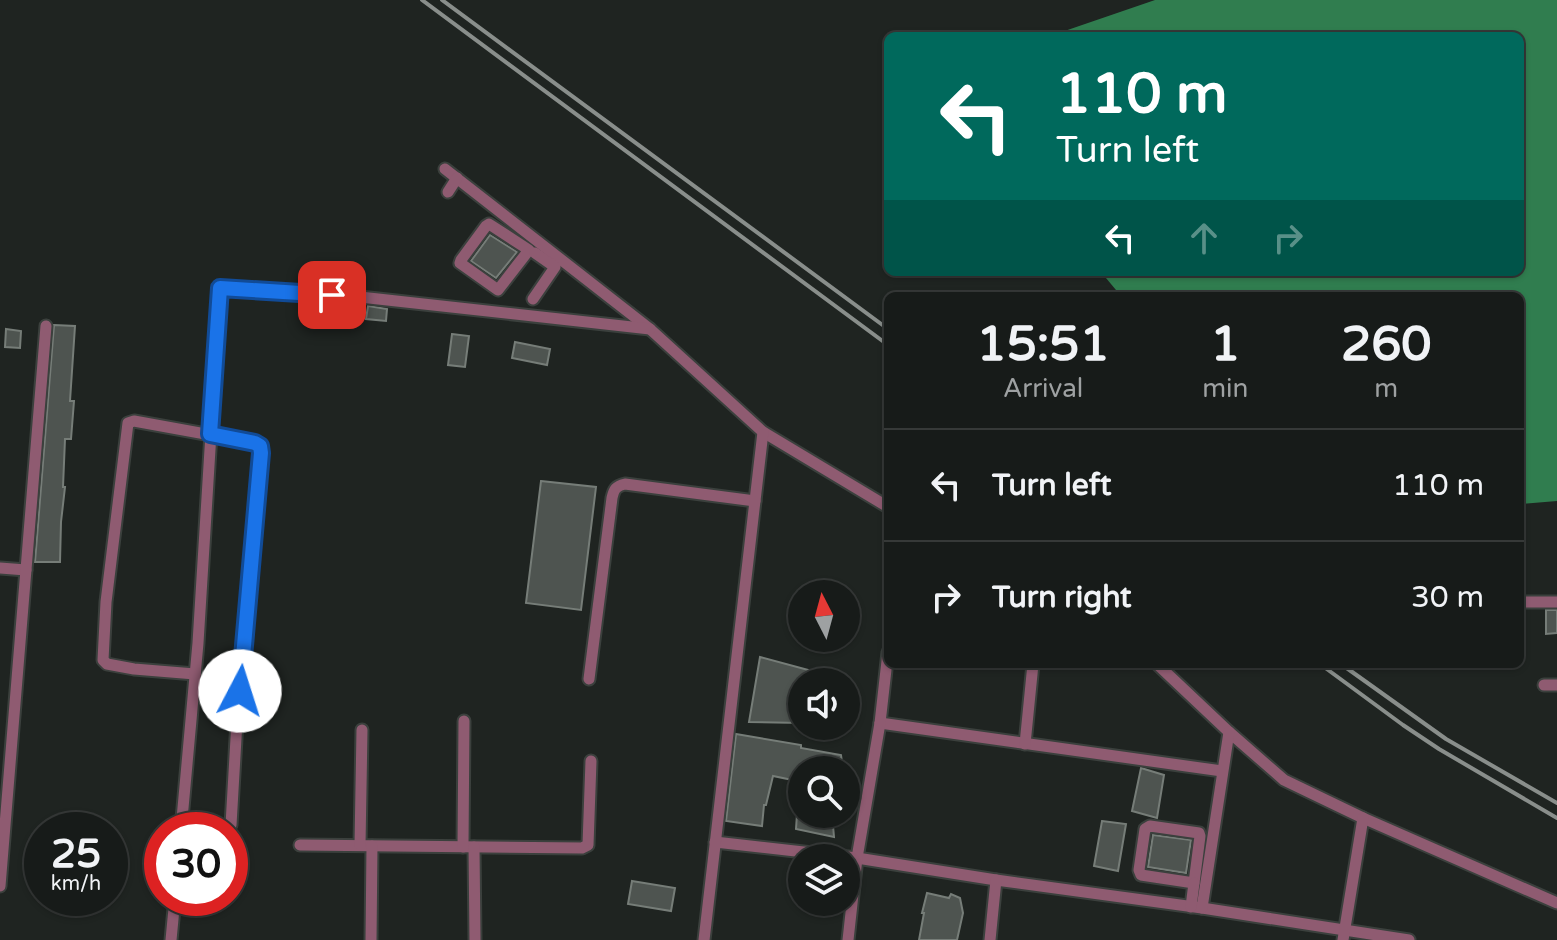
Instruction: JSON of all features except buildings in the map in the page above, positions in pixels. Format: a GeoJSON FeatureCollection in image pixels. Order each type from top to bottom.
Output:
{"type":"FeatureCollection","features":[{"type":"Feature","properties":{"kind":"street"},"geometry":{"type":"LineString","coordinates":[[445,169],[511,221],[533,248]]}},
{"type":"Feature","properties":{"kind":"street"},"geometry":{"type":"LineString","coordinates":[[448,192],[457,178]]}},
{"type":"Feature","properties":{"kind":"street"},"geometry":{"type":"LineString","coordinates":[[472,208],[480,196]]}},
{"type":"Feature","properties":{"kind":"street"},"geometry":{"type":"LineString","coordinates":[[502,232],[511,221]]}},
{"type":"Feature","properties":{"kind":"street"},"geometry":{"type":"LineString","coordinates":[[533,248],[498,290],[461,265],[461,260],[490,224],[533,248],[650,329],[763,432],[884,505]]}},
{"type":"Feature","properties":{"kind":"street"},"geometry":{"type":"LineString","coordinates":[[533,299],[558,263]]}},
{"type":"Feature","properties":{"kind":"street"},"geometry":{"type":"LineString","coordinates":[[183,812],[195,674],[220,288],[360,297],[650,329]]}},
{"type":"Feature","properties":{"kind":"street"},"geometry":{"type":"LineString","coordinates":[[0,886],[46,326]]}},
{"type":"Feature","properties":{"kind":"street"},"geometry":{"type":"LineString","coordinates":[[195,674],[107,664],[103,660],[106,602],[128,423],[134,421],[260,446],[232,812]]}},
{"type":"Feature","properties":{"kind":"street"},"geometry":{"type":"LineString","coordinates":[[704,940],[763,432]]}},
{"type":"Feature","properties":{"kind":"street"},"geometry":{"type":"LineString","coordinates":[[589,679],[613,490],[625,484],[755,501]]}},
{"type":"Feature","properties":{"kind":"street"},"geometry":{"type":"LineString","coordinates":[[0,568],[26,570]]}},
{"type":"Feature","properties":{"kind":"street"},"geometry":{"type":"LineString","coordinates":[[1524,602],[1557,602]]}},
{"type":"Feature","properties":{"kind":"street"},"geometry":{"type":"LineString","coordinates":[[859,844],[886,668]]}},
{"type":"Feature","properties":{"kind":"street"},"geometry":{"type":"LineString","coordinates":[[1025,744],[1033,668]]}},
{"type":"Feature","properties":{"kind":"street"},"geometry":{"type":"LineString","coordinates":[[1161,668],[1284,780],[1557,903]]}},
{"type":"Feature","properties":{"kind":"street"},"geometry":{"type":"LineString","coordinates":[[1544,685],[1557,685]]}},
{"type":"Feature","properties":{"kind":"street"},"geometry":{"type":"LineString","coordinates":[[0,705],[15,707]]}},
{"type":"Feature","properties":{"kind":"street"},"geometry":{"type":"LineString","coordinates":[[464,721],[475,940]]}},
{"type":"Feature","properties":{"kind":"street"},"geometry":{"type":"LineString","coordinates":[[880,723],[1222,771]]}},
{"type":"Feature","properties":{"kind":"street"},"geometry":{"type":"LineString","coordinates":[[362,730],[371,940]]}},
{"type":"Feature","properties":{"kind":"street"},"geometry":{"type":"LineString","coordinates":[[1197,908],[1205,848],[1229,732]]}},
{"type":"Feature","properties":{"kind":"street"},"geometry":{"type":"LineString","coordinates":[[300,845],[575,849],[588,845],[591,761]]}},
{"type":"Feature","properties":{"kind":"street"},"geometry":{"type":"LineString","coordinates":[[1344,935],[1363,818]]}},
{"type":"Feature","properties":{"kind":"street"},"geometry":{"type":"LineString","coordinates":[[1194,883],[1141,875],[1139,870],[1145,829],[1150,826],[1198,833],[1200,836],[1205,848],[1194,883],[1197,908]]}},
{"type":"Feature","properties":{"kind":"street"},"geometry":{"type":"LineString","coordinates":[[715,842],[788,850]]}},
{"type":"Feature","properties":{"kind":"street"},"geometry":{"type":"LineString","coordinates":[[860,858],[1197,908],[1344,935],[1409,940]]}},
{"type":"Feature","properties":{"kind":"street"},"geometry":{"type":"LineString","coordinates":[[990,940],[996,880]]}},
{"type":"Feature","properties":{"kind":"street"},"geometry":{"type":"LineString","coordinates":[[171,940],[173,916]]}},
{"type":"Feature","properties":{"kind":"street"},"geometry":{"type":"LineString","coordinates":[[848,940],[851,916]]}},
{"type":"Feature","properties":{"kind":"shaded area"},"geometry":{"type":"Polygon","coordinates":[[[1155,0],[1557,0],[1557,501],[1524,504],[1524,292],[1118,292],[1104,276],[1524,276],[1524,32],[1062,32],[1155,0]]]}},
{"type":"Feature","properties":{"kind":"railway"},"geometry":{"type":"LineString","coordinates":[[422,0],[884,342]]}},
{"type":"Feature","properties":{"kind":"railway"},"geometry":{"type":"LineString","coordinates":[[442,0],[884,326]]}},
{"type":"Feature","properties":{"kind":"railway"},"geometry":{"type":"LineString","coordinates":[[1325,668],[1439,749],[1557,818]]}},
{"type":"Feature","properties":{"kind":"railway"},"geometry":{"type":"LineString","coordinates":[[1347,668],[1446,739],[1557,803]]}},
{"type":"Feature","properties":{"kind":"route"},"geometry":{"type":"LineString","coordinates":[[240,691],[261,453],[260,446],[255,443],[210,434],[220,288],[332,295]]}}]}
